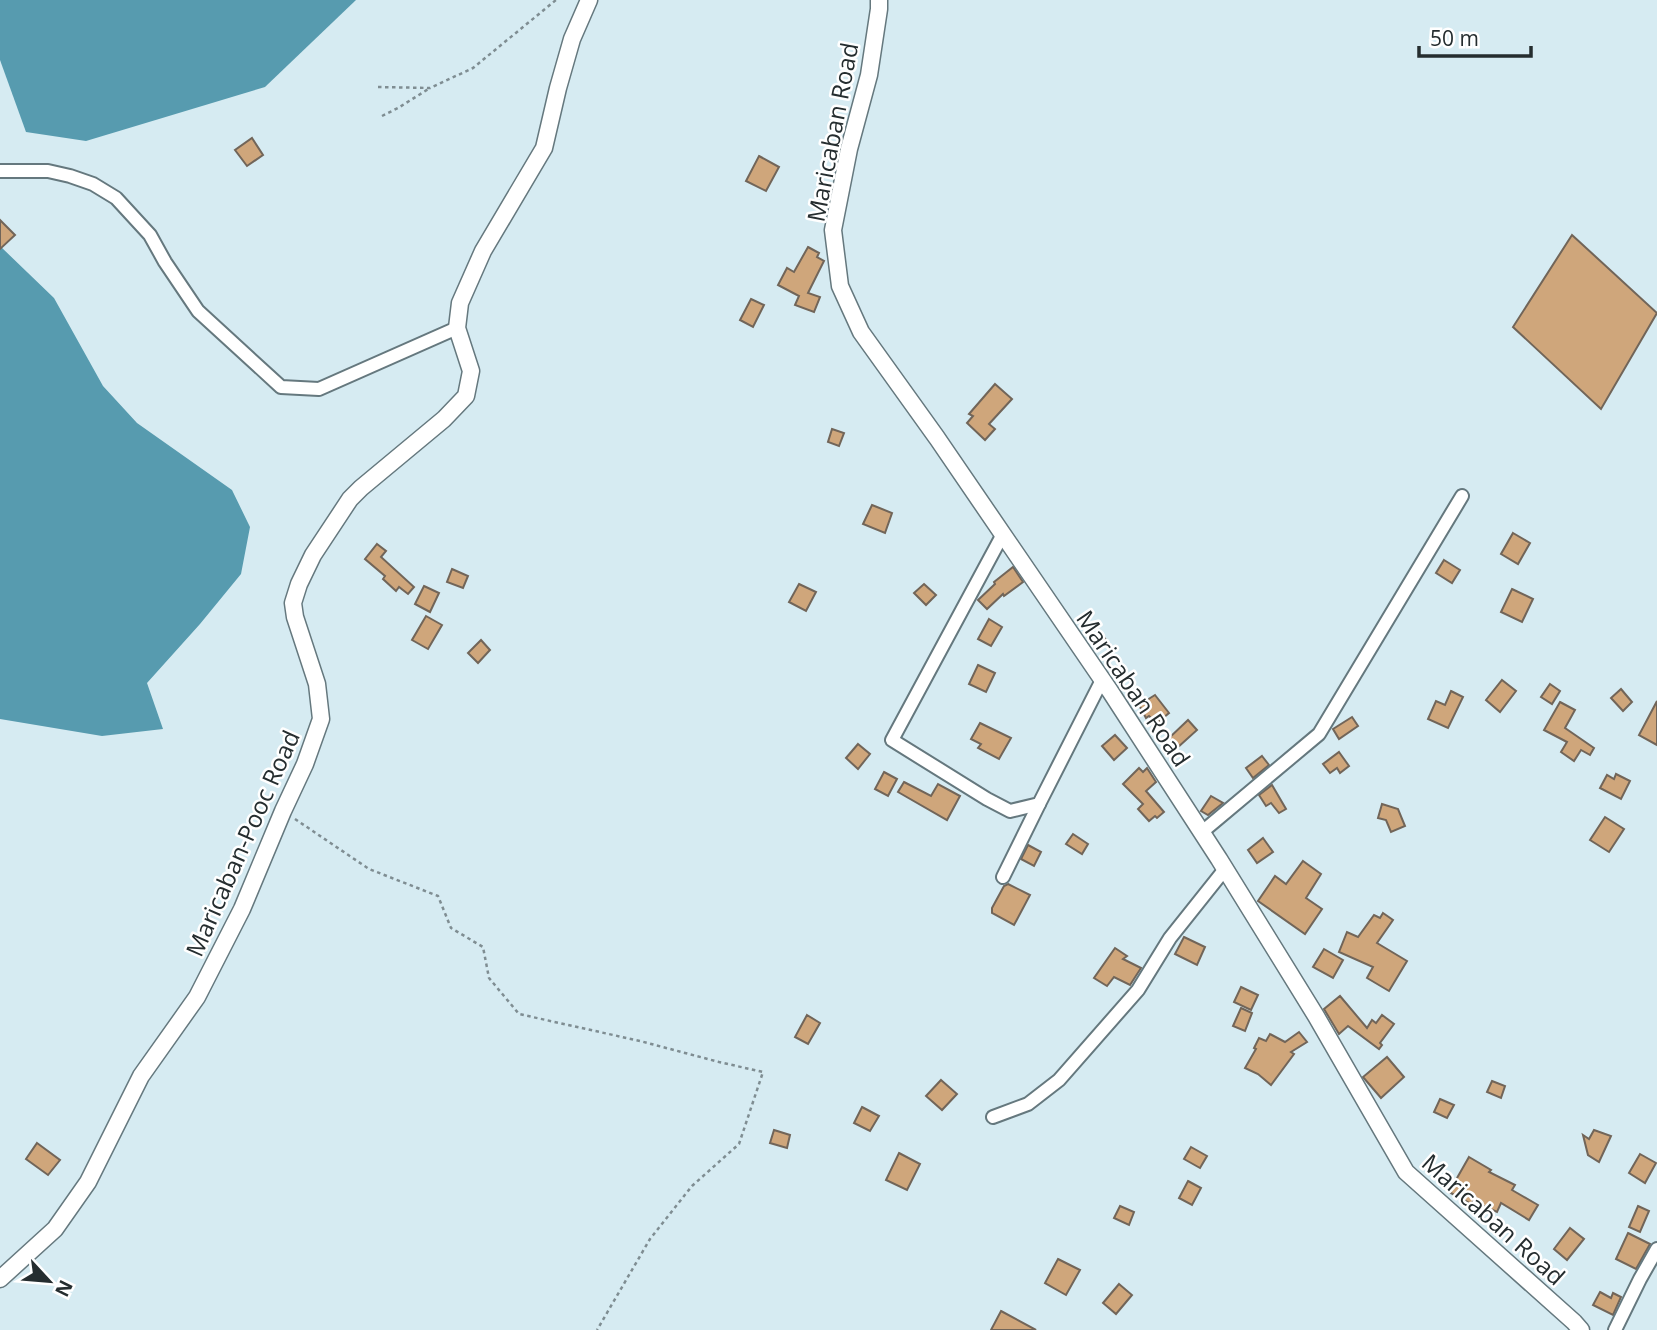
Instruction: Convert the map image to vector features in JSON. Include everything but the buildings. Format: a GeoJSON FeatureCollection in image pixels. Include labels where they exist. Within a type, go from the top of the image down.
{"type":"FeatureCollection","features":[{"type":"Feature","properties":{"kind":"street","name":"Maricaban-Pooc Road"},"geometry":{"type":"LineString","coordinates":[[0,1279],[55,1229],[88,1182],[141,1076],[197,997],[242,909],[305,764],[321,719],[317,684],[295,617],[293,603],[299,584],[313,555],[350,499],[444,419],[466,396],[471,371],[457,328],[460,303],[483,251],[544,148],[572,38],[589,0]]}},
{"type":"Feature","properties":{"kind":"street","name":"Maricaban Road"},"geometry":{"type":"LineString","coordinates":[[879,0],[869,75],[849,149],[833,230],[840,286],[861,332],[1003,534],[1202,832],[1316,1016],[1406,1172],[1581,1330]]}},
{"type":"Feature","properties":{"kind":"street"},"geometry":{"type":"LineString","coordinates":[[0,171],[48,172],[70,176],[93,184],[116,198],[150,235],[198,311],[281,387],[319,388],[457,328]]}},
{"type":"Feature","properties":{"kind":"street"},"geometry":{"type":"LineString","coordinates":[[1202,832],[1319,734],[1462,496]]}},
{"type":"Feature","properties":{"kind":"street"},"geometry":{"type":"LineString","coordinates":[[1003,534],[892,740],[1010,811],[1039,804]]}},
{"type":"Feature","properties":{"kind":"street"},"geometry":{"type":"LineString","coordinates":[[1003,877],[1102,680]]}},
{"type":"Feature","properties":{"kind":"street"},"geometry":{"type":"LineString","coordinates":[[993,1117],[1028,1104],[1059,1080],[1138,990],[1170,938],[1225,869]]}},
{"type":"Feature","properties":{"kind":"street"},"geometry":{"type":"LineString","coordinates":[[1615,1330],[1657,1249]]}},
{"type":"Feature","properties":{"kind":"path"},"geometry":{"type":"LineString","coordinates":[[382,116],[473,68],[556,0]]}},
{"type":"Feature","properties":{"kind":"path"},"geometry":{"type":"LineString","coordinates":[[378,87],[430,89]]}},
{"type":"Feature","properties":{"kind":"path"},"geometry":{"type":"LineString","coordinates":[[283,811],[369,869],[438,896],[451,928],[482,947],[489,978],[519,1014],[763,1072],[739,1144],[692,1186],[649,1239],[597,1330]]}},
{"type":"Feature","properties":{"kind":"water"},"geometry":{"type":"Polygon","coordinates":[[[0,0],[356,0],[265,87],[86,141],[26,132],[0,60],[0,0]]]}},
{"type":"Feature","properties":{"kind":"water"},"geometry":{"type":"Polygon","coordinates":[[[0,246],[54,298],[103,386],[137,423],[232,490],[250,527],[241,574],[147,683],[163,729],[102,736],[0,719],[0,246]]]}}]}
